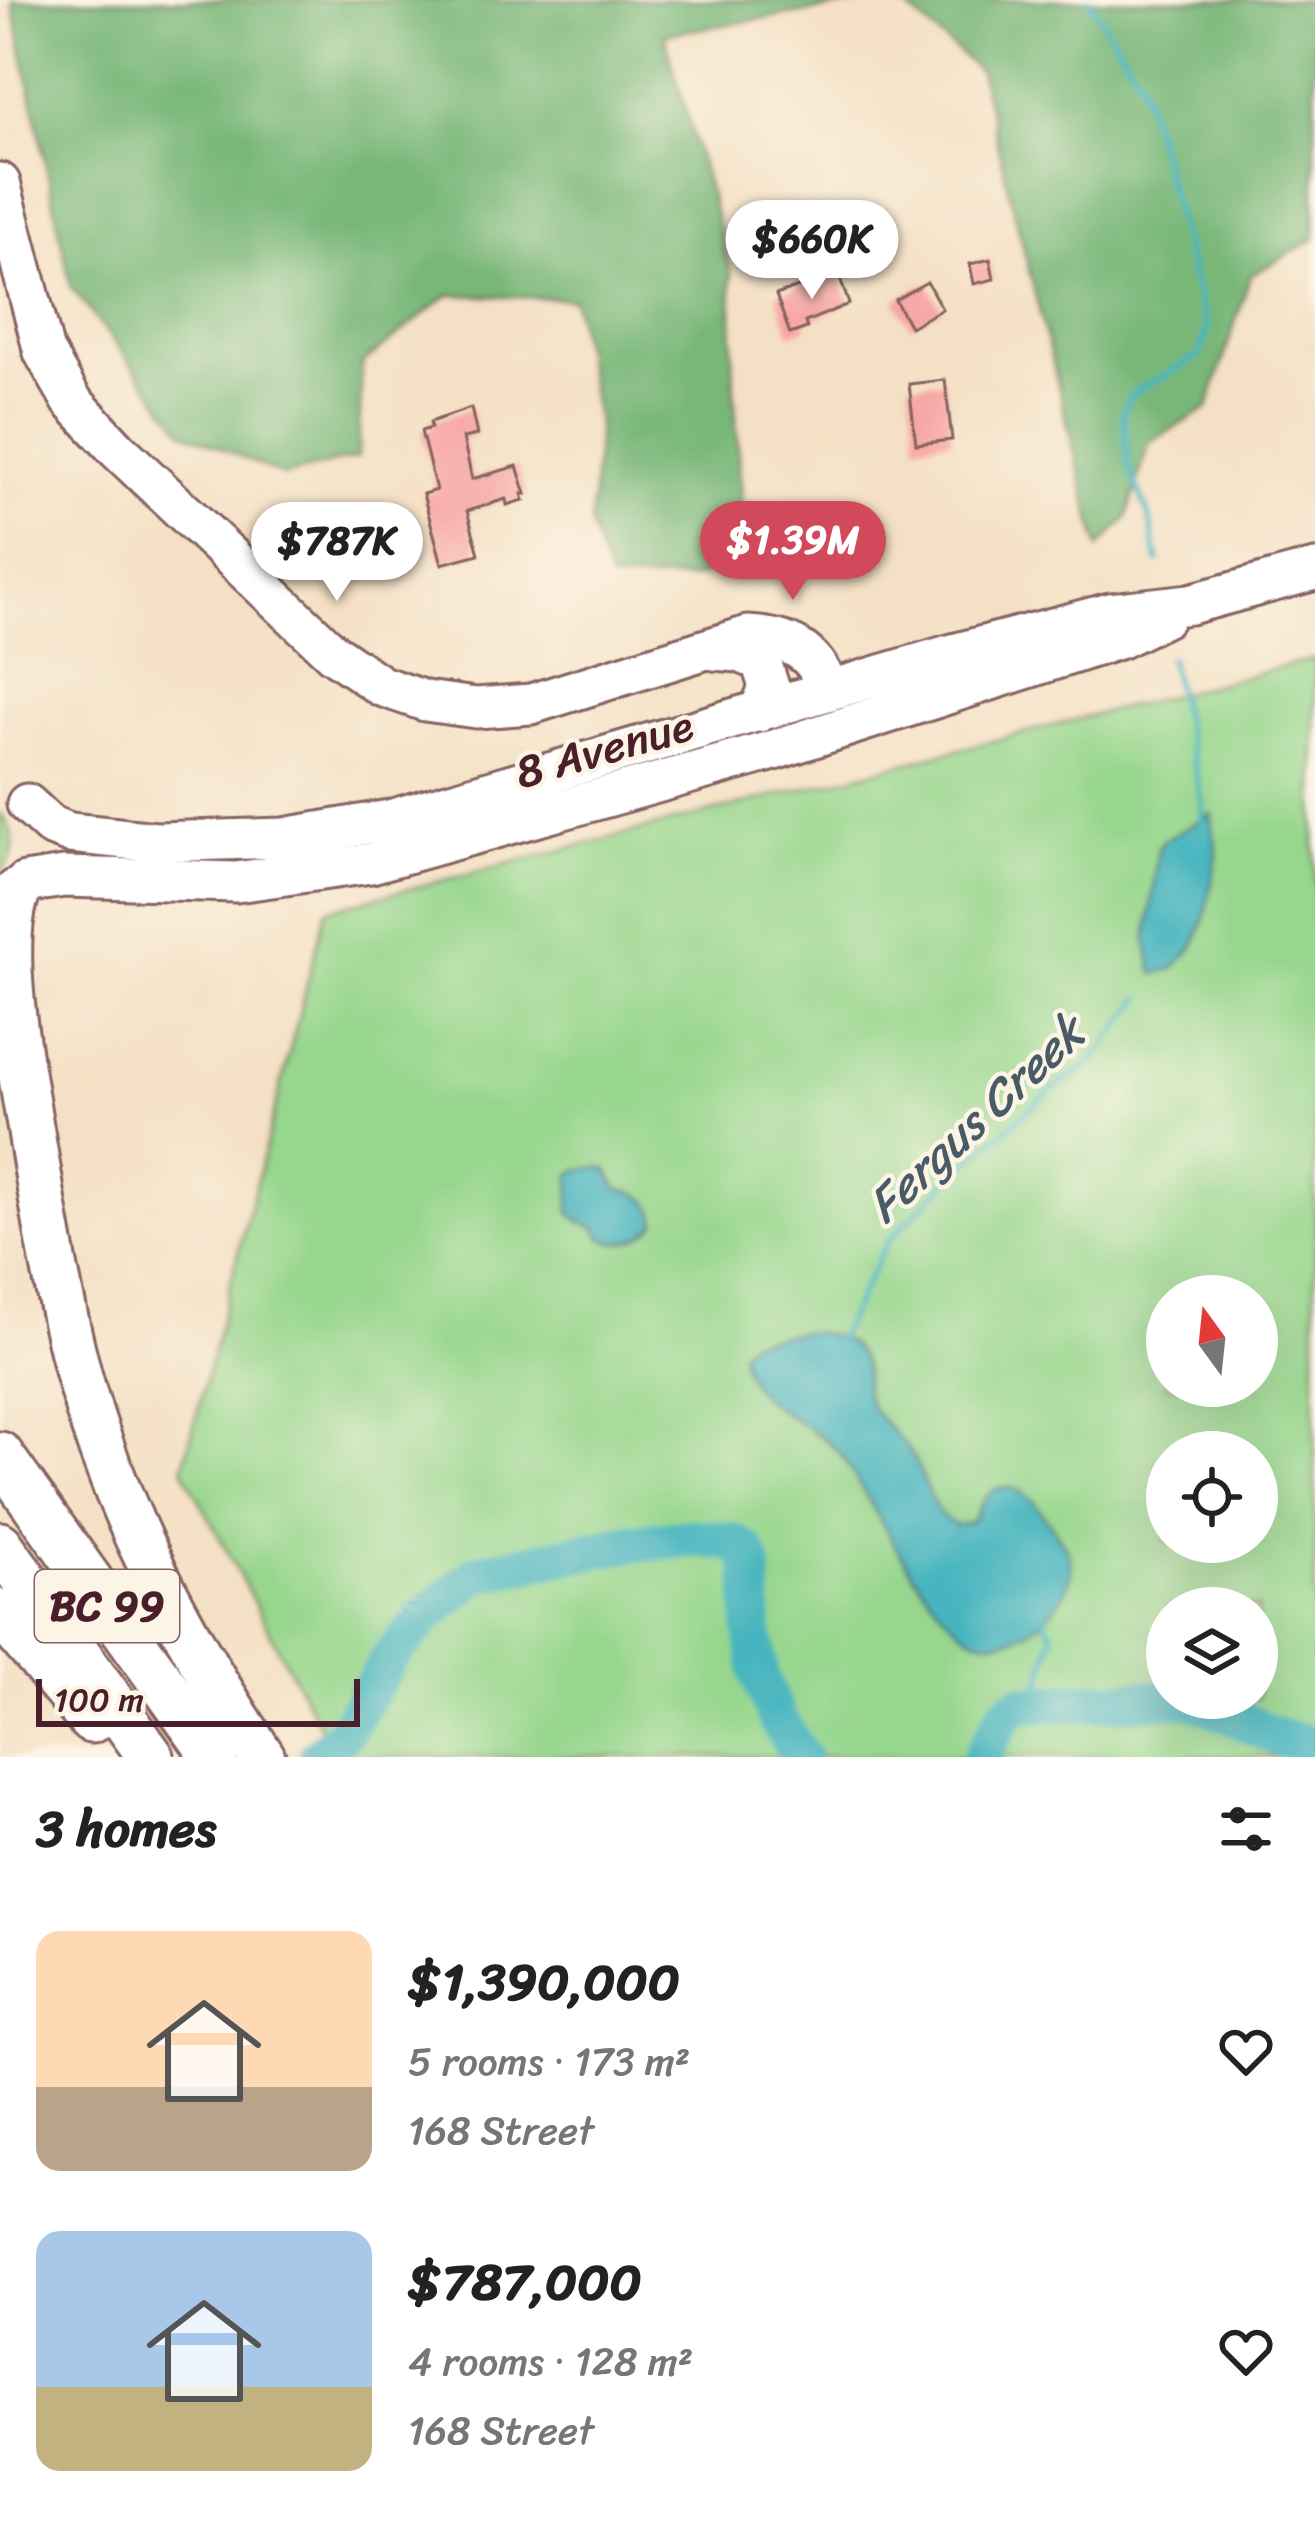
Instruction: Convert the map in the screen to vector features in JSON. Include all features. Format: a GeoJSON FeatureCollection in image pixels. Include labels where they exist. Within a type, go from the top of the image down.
{"type":"FeatureCollection","features":[{"type":"Feature","properties":{"kind":"highway"},"geometry":{"type":"LineString","coordinates":[[14,892],[3,924],[5,972],[56,1279],[80,1378],[112,1477],[156,1581],[192,1649],[262,1757]]}},
{"type":"Feature","properties":{"kind":"highway","name":"BC 99"},"geometry":{"type":"LineString","coordinates":[[0,1455],[215,1757]]}},
{"type":"Feature","properties":{"kind":"highway","name":"BC 99"},"geometry":{"type":"LineString","coordinates":[[0,1545],[152,1757]]}},
{"type":"Feature","properties":{"kind":"highway"},"geometry":{"type":"LineString","coordinates":[[0,1612],[121,1757]]}},
{"type":"Feature","properties":{"kind":"main road"},"geometry":{"type":"LineString","coordinates":[[0,183],[44,352],[72,401],[333,652],[381,686],[424,701],[459,706],[531,704],[748,636],[778,638],[806,652],[822,673],[828,690],[809,713],[772,734],[473,818],[436,847]]}},
{"type":"Feature","properties":{"kind":"main road","name":"8 Avenue"},"geometry":{"type":"LineString","coordinates":[[14,794],[51,826],[77,835],[157,842],[284,838],[390,820],[828,690],[1110,613],[1190,604],[1315,570]]}},
{"type":"Feature","properties":{"kind":"main road","name":"8 Avenue"},"geometry":{"type":"LineString","coordinates":[[14,892],[59,877],[174,883],[253,881],[355,867],[774,750],[1121,638],[1190,604]]}},
{"type":"Feature","properties":{"kind":"main road"},"geometry":{"type":"LineString","coordinates":[[696,649],[739,652],[761,661],[769,688],[759,712]]}},
{"type":"Feature","properties":{"kind":"main road"},"geometry":{"type":"LineString","coordinates":[[14,794],[36,821],[39,849],[14,892]]}},
{"type":"Feature","properties":{"kind":"green space"},"geometry":{"type":"Polygon","coordinates":[[[12,0],[887,0],[664,34],[731,271],[745,561],[691,579],[610,581],[590,527],[598,427],[573,299],[448,295],[362,364],[358,457],[283,476],[184,431],[71,287],[12,0]]]}},
{"type":"Feature","properties":{"kind":"green space"},"geometry":{"type":"Polygon","coordinates":[[[899,0],[1315,0],[1315,239],[1250,276],[1208,408],[1149,443],[1127,518],[1099,548],[979,71],[899,0]]]}},
{"type":"Feature","properties":{"kind":"green space"},"geometry":{"type":"Polygon","coordinates":[[[1315,659],[1315,1757],[336,1757],[183,1468],[326,910],[1315,659]]]}},
{"type":"Feature","properties":{"kind":"green space"},"geometry":{"type":"Polygon","coordinates":[[[0,814],[13,844],[0,873],[0,814]]]}},
{"type":"Feature","properties":{"kind":"water"},"geometry":{"type":"Polygon","coordinates":[[[1211,814],[1217,855],[1205,918],[1194,947],[1173,969],[1154,974],[1147,940],[1158,850],[1163,841],[1211,814]]]}},
{"type":"Feature","properties":{"kind":"water"},"geometry":{"type":"Polygon","coordinates":[[[601,1167],[608,1170],[618,1189],[639,1195],[653,1209],[657,1223],[645,1233],[624,1242],[609,1241],[570,1213],[571,1175],[601,1167]]]}},
{"type":"Feature","properties":{"kind":"water"},"geometry":{"type":"Polygon","coordinates":[[[802,1332],[831,1335],[854,1348],[864,1366],[869,1402],[907,1448],[932,1502],[946,1519],[957,1526],[973,1521],[986,1497],[1002,1488],[1021,1492],[1037,1507],[1065,1545],[1070,1573],[1065,1592],[1039,1623],[1003,1640],[984,1640],[967,1633],[915,1576],[845,1461],[756,1389],[740,1352],[750,1340],[802,1332]]]}},
{"type":"Feature","properties":{"kind":"building"},"geometry":{"type":"Polygon","coordinates":[[[990,259],[994,279],[974,284],[970,264],[990,259]]]}},
{"type":"Feature","properties":{"kind":"building"},"geometry":{"type":"Polygon","coordinates":[[[838,273],[849,304],[805,322],[807,328],[790,334],[776,295],[838,273]]]}},
{"type":"Feature","properties":{"kind":"building"},"geometry":{"type":"Polygon","coordinates":[[[927,282],[942,309],[910,327],[895,300],[927,282]]]}},
{"type":"Feature","properties":{"kind":"building"},"geometry":{"type":"Polygon","coordinates":[[[945,380],[952,440],[916,444],[909,384],[945,380]]]}},
{"type":"Feature","properties":{"kind":"building"},"geometry":{"type":"Polygon","coordinates":[[[471,408],[477,435],[463,438],[472,479],[517,466],[526,494],[522,494],[524,500],[507,505],[506,499],[467,511],[479,554],[442,564],[423,494],[436,490],[421,431],[431,428],[430,422],[471,408]]]}},
{"type":"Feature","properties":{"kind":"waterway","name":"Fergus Creek"},"geometry":{"type":"LineString","coordinates":[[1089,0],[1140,80],[1207,330],[1199,356],[1131,394],[1123,413],[1128,464],[1149,516],[1158,562]]}},
{"type":"Feature","properties":{"kind":"waterway","name":"Fergus Creek"},"geometry":{"type":"LineString","coordinates":[[1169,658],[1203,805],[1201,824]]}},
{"type":"Feature","properties":{"kind":"waterway","name":"Fergus Creek"},"geometry":{"type":"LineString","coordinates":[[837,1340],[887,1242],[959,1170],[1053,1089],[1091,1063],[1142,998]]}},
{"type":"Feature","properties":{"kind":"waterway"},"geometry":{"type":"LineString","coordinates":[[317,1757],[342,1735],[391,1656],[428,1614],[478,1573],[627,1543],[697,1538],[732,1542],[746,1551],[752,1564],[760,1677],[777,1719],[801,1757]]}},
{"type":"Feature","properties":{"kind":"waterway","name":"Fergus Creek"},"geometry":{"type":"LineString","coordinates":[[1036,1701],[1053,1634],[1038,1612]]}},
{"type":"Feature","properties":{"kind":"waterway"},"geometry":{"type":"LineString","coordinates":[[982,1757],[1006,1713],[1020,1704],[1182,1698],[1279,1737],[1315,1744]]}}]}
